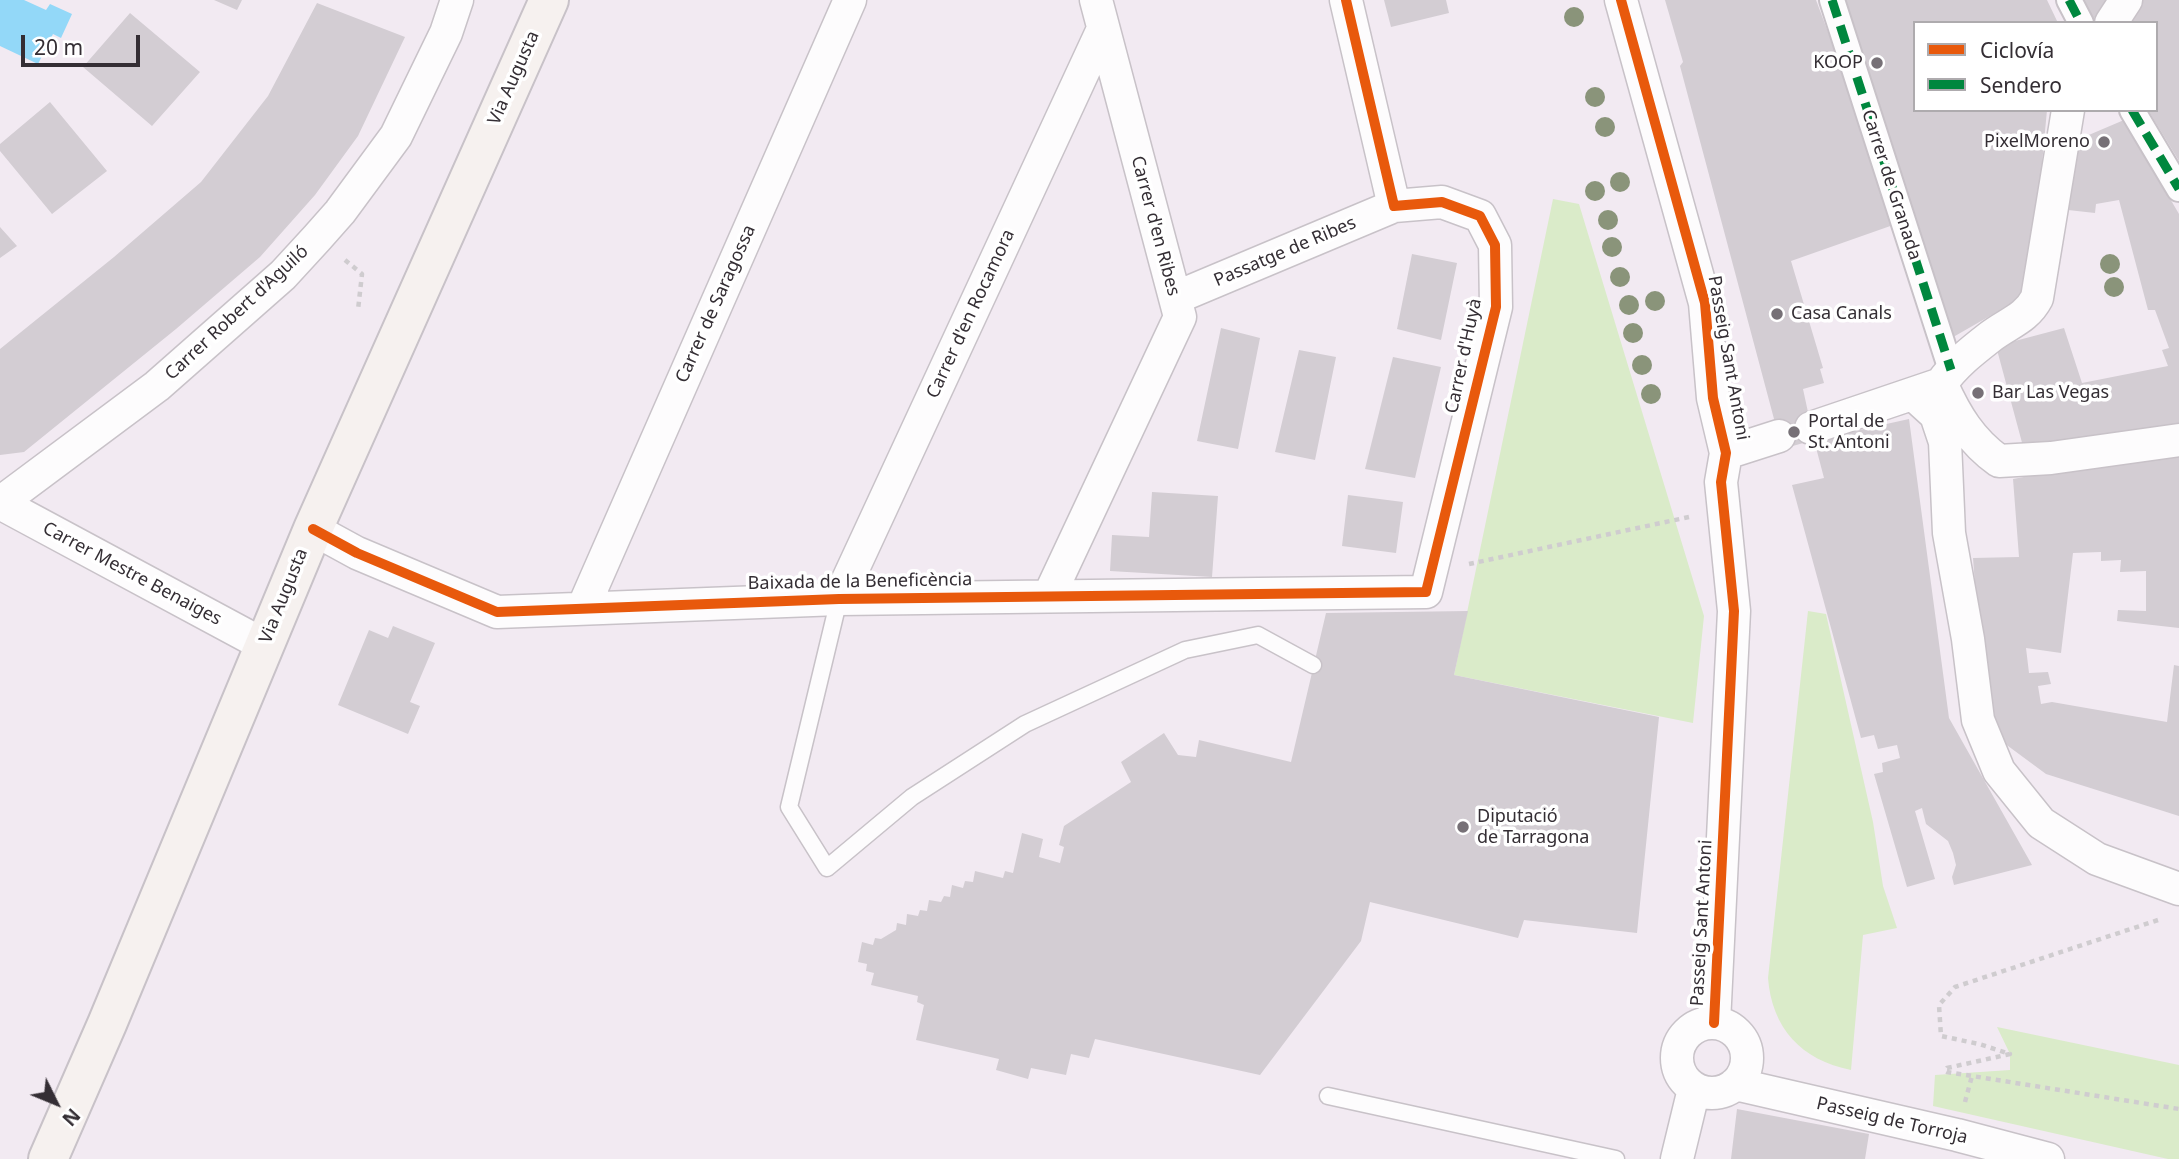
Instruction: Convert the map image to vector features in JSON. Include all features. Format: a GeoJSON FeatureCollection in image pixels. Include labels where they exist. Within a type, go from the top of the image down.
{"type":"FeatureCollection","features":[{"type":"Feature","properties":{"kind":"main road","name":"Via Augusta"},"geometry":{"type":"LineString","coordinates":[[48,1159],[313,529],[549,0]]}},
{"type":"Feature","properties":{"kind":"street","name":"Carrer Robert d'Aguiló"},"geometry":{"type":"LineString","coordinates":[[0,503],[157,386],[284,275],[340,212],[396,136],[446,33],[457,0]]}},
{"type":"Feature","properties":{"kind":"street","name":"Carrer de Saragossa"},"geometry":{"type":"LineString","coordinates":[[583,608],[850,0]]}},
{"type":"Feature","properties":{"kind":"street"},"geometry":{"type":"LineString","coordinates":[[1346,0],[1394,206]]}},
{"type":"Feature","properties":{"kind":"street","name":"Passeig Sant Antoni"},"geometry":{"type":"LineString","coordinates":[[1621,0],[1705,303],[1713,398],[1727,453],[1721,482],[1734,611],[1714,1023]]}},
{"type":"Feature","properties":{"kind":"street","name":"Carrer de Granada"},"geometry":{"type":"LineString","coordinates":[[1832,0],[1935,383]]}},
{"type":"Feature","properties":{"kind":"street"},"geometry":{"type":"LineString","coordinates":[[2068,0],[2080,21]]}},
{"type":"Feature","properties":{"kind":"street"},"geometry":{"type":"LineString","coordinates":[[2112,21],[2126,0]]}},
{"type":"Feature","properties":{"kind":"street","name":"Carrer d'en Ribes"},"geometry":{"type":"LineString","coordinates":[[1049,596],[1180,317],[1100,14]]}},
{"type":"Feature","properties":{"kind":"street","name":"Carrer d'en Rocamora"},"geometry":{"type":"LineString","coordinates":[[839,599],[1100,14]]}},
{"type":"Feature","properties":{"kind":"street"},"geometry":{"type":"LineString","coordinates":[[1811,428],[1935,383],[1991,337],[2030,311],[2037,298],[2068,112]]}},
{"type":"Feature","properties":{"kind":"street"},"geometry":{"type":"LineString","coordinates":[[2133,112],[2179,189]]}},
{"type":"Feature","properties":{"kind":"street","name":"Carrer d'Huyà"},"geometry":{"type":"LineString","coordinates":[[1394,206],[1442,202],[1480,216],[1495,245],[1496,307],[1426,592]]}},
{"type":"Feature","properties":{"kind":"street","name":"Passatge de Ribes"},"geometry":{"type":"LineString","coordinates":[[1175,298],[1394,206]]}},
{"type":"Feature","properties":{"kind":"street"},"geometry":{"type":"LineString","coordinates":[[1935,383],[1970,437],[1999,461],[2051,458],[2179,440]]}},
{"type":"Feature","properties":{"kind":"street"},"geometry":{"type":"LineString","coordinates":[[1935,383],[1936,415],[1945,442],[1949,533],[1968,639],[1978,720],[1999,771],[2041,823],[2097,859],[2179,889]]}},
{"type":"Feature","properties":{"kind":"street"},"geometry":{"type":"LineString","coordinates":[[1727,453],[1779,436]]}},
{"type":"Feature","properties":{"kind":"street","name":"Carrer Mestre Benaiges"},"geometry":{"type":"LineString","coordinates":[[0,503],[264,645]]}},
{"type":"Feature","properties":{"kind":"street","name":"Baixada de la Beneficència"},"geometry":{"type":"LineString","coordinates":[[313,529],[357,553],[497,612],[839,599],[1426,592]]}},
{"type":"Feature","properties":{"kind":"street"},"geometry":{"type":"LineString","coordinates":[[1714,1023],[1732,1030],[1741,1038],[1746,1049],[1747,1064],[1743,1075],[1735,1084],[1726,1091],[1714,1093],[1694,1088],[1683,1078],[1677,1054],[1686,1035],[1696,1027],[1714,1023]]}},
{"type":"Feature","properties":{"kind":"street","name":"Passeig de Torroja"},"geometry":{"type":"LineString","coordinates":[[1735,1084],[1955,1147],[2048,1159]]}},
{"type":"Feature","properties":{"kind":"street"},"geometry":{"type":"LineString","coordinates":[[1677,1159],[1694,1088]]}},
{"type":"Feature","properties":{"kind":"lane"},"geometry":{"type":"LineString","coordinates":[[839,599],[789,807],[827,868],[912,797],[1025,724],[1185,650],[1258,635],[1313,665]]}},
{"type":"Feature","properties":{"kind":"lane"},"geometry":{"type":"LineString","coordinates":[[1328,1096],[1616,1159]]}},
{"type":"Feature","properties":{"kind":"path"},"geometry":{"type":"LineString","coordinates":[[343,258],[362,274],[358,310]]}},
{"type":"Feature","properties":{"kind":"path"},"geometry":{"type":"LineString","coordinates":[[1477,563],[1724,510]]}},
{"type":"Feature","properties":{"kind":"path"},"geometry":{"type":"LineString","coordinates":[[2166,918],[1955,987],[1939,1005],[1941,1036],[2010,1054],[1945,1071],[2179,1109]]}},
{"type":"Feature","properties":{"kind":"green space"},"geometry":{"type":"Polygon","coordinates":[[[1553,199],[1579,204],[1704,616],[1693,723],[1454,675],[1553,199]]]}},
{"type":"Feature","properties":{"kind":"green space"},"geometry":{"type":"Polygon","coordinates":[[[1808,611],[1826,614],[1873,822],[1883,886],[1897,928],[1863,935],[1851,1070],[1817,1058],[1792,1039],[1776,1012],[1768,978],[1808,611]]]}},
{"type":"Feature","properties":{"kind":"green space"},"geometry":{"type":"Polygon","coordinates":[[[1997,1027],[2179,1065],[2179,1159],[2168,1159],[1933,1106],[1935,1075],[2010,1070],[2010,1054],[1997,1027]]]}},
{"type":"Feature","properties":{"kind":"water"},"geometry":{"type":"Polygon","coordinates":[[[0,0],[24,0],[46,10],[50,4],[72,14],[61,38],[53,34],[38,64],[0,46],[0,0]]]}},
{"type":"Feature","properties":{"kind":"building"},"geometry":{"type":"Polygon","coordinates":[[[214,0],[242,0],[237,10],[214,0]]]}},
{"type":"Feature","properties":{"kind":"building"},"geometry":{"type":"Polygon","coordinates":[[[1384,0],[1446,0],[1449,13],[1391,27],[1384,0]]]}},
{"type":"Feature","properties":{"kind":"building","name":"Casa Canals"},"geometry":{"type":"Polygon","coordinates":[[[1665,0],[1816,0],[1896,224],[1791,261],[1823,368],[1820,369],[1824,383],[1803,389],[1814,440],[1782,449],[1680,66],[1683,62],[1665,0]]]}},
{"type":"Feature","properties":{"kind":"building"},"geometry":{"type":"Polygon","coordinates":[[[1842,0],[2047,0],[2057,21],[1913,21],[1913,112],[2047,112],[2030,293],[1948,340],[1842,0]]]}},
{"type":"Feature","properties":{"kind":"building"},"geometry":{"type":"Polygon","coordinates":[[[2079,0],[2106,0],[2092,21],[2079,0]]]}},
{"type":"Feature","properties":{"kind":"building"},"geometry":{"type":"Polygon","coordinates":[[[2141,0],[2179,0],[2179,161],[2149,112],[2158,112],[2158,21],[2127,21],[2141,0]]]}},
{"type":"Feature","properties":{"kind":"building"},"geometry":{"type":"Polygon","coordinates":[[[317,3],[405,37],[358,136],[315,195],[260,257],[24,452],[0,455],[0,349],[201,182],[268,96],[317,3]]]}},
{"type":"Feature","properties":{"kind":"building"},"geometry":{"type":"Polygon","coordinates":[[[130,13],[200,72],[152,126],[83,67],[130,13]]]}},
{"type":"Feature","properties":{"kind":"building"},"geometry":{"type":"Polygon","coordinates":[[[50,102],[107,171],[52,214],[0,151],[0,144],[50,102]]]}},
{"type":"Feature","properties":{"kind":"building"},"geometry":{"type":"Polygon","coordinates":[[[2124,120],[2179,214],[2179,428],[2024,450],[1996,346],[2064,328],[2082,383],[2168,366],[2162,350],[2169,348],[2155,310],[2148,310],[2119,200],[2096,204],[2095,213],[2068,210],[2077,140],[2124,120]]]}},
{"type":"Feature","properties":{"kind":"building"},"geometry":{"type":"Polygon","coordinates":[[[0,227],[17,246],[0,258],[0,227]]]}},
{"type":"Feature","properties":{"kind":"building"},"geometry":{"type":"Polygon","coordinates":[[[1412,254],[1457,263],[1441,340],[1397,329],[1412,254]]]}},
{"type":"Feature","properties":{"kind":"building"},"geometry":{"type":"Polygon","coordinates":[[[1221,328],[1260,338],[1238,449],[1197,441],[1221,328]]]}},
{"type":"Feature","properties":{"kind":"building"},"geometry":{"type":"Polygon","coordinates":[[[1299,350],[1336,357],[1315,460],[1275,452],[1299,350]]]}},
{"type":"Feature","properties":{"kind":"building"},"geometry":{"type":"Polygon","coordinates":[[[1393,357],[1441,367],[1415,478],[1365,469],[1393,357]]]}},
{"type":"Feature","properties":{"kind":"building"},"geometry":{"type":"Polygon","coordinates":[[[1909,419],[1949,718],[2032,865],[1954,885],[1952,877],[1956,865],[1953,853],[1948,841],[1926,824],[1922,808],[1915,811],[1935,879],[1907,887],[1874,774],[1883,772],[1882,763],[1900,758],[1897,745],[1878,749],[1874,735],[1861,738],[1792,485],[1824,478],[1814,440],[1909,419]]]}},
{"type":"Feature","properties":{"kind":"building"},"geometry":{"type":"Polygon","coordinates":[[[2179,456],[2179,628],[2117,621],[2118,610],[2146,611],[2146,571],[2120,572],[2121,560],[2101,561],[2101,552],[2073,553],[2061,653],[2026,648],[2029,673],[2048,672],[2051,684],[2038,686],[2041,704],[2052,702],[2167,722],[2174,665],[2179,666],[2179,816],[2046,774],[2004,743],[1984,707],[1973,558],[2019,557],[2013,479],[2131,457],[2130,462],[2179,456]]]}},
{"type":"Feature","properties":{"kind":"building"},"geometry":{"type":"Polygon","coordinates":[[[1152,492],[1218,496],[1212,577],[1110,571],[1112,535],[1149,537],[1152,492]]]}},
{"type":"Feature","properties":{"kind":"building"},"geometry":{"type":"Polygon","coordinates":[[[1348,495],[1403,502],[1396,553],[1342,546],[1348,495]]]}},
{"type":"Feature","properties":{"kind":"building"},"geometry":{"type":"Polygon","coordinates":[[[1468,611],[1454,675],[1659,717],[1637,933],[1524,920],[1518,938],[1370,902],[1361,941],[1260,1075],[1095,1039],[1089,1058],[1071,1054],[1066,1075],[1031,1068],[1028,1079],[996,1070],[999,1059],[916,1040],[924,1005],[917,1002],[918,996],[871,985],[874,973],[866,971],[867,964],[858,962],[862,942],[873,945],[875,938],[881,939],[896,930],[897,923],[906,925],[907,914],[918,916],[920,910],[927,911],[929,900],[941,902],[944,896],[950,897],[952,885],[963,888],[965,881],[973,882],[975,871],[1003,878],[1005,871],[1013,873],[1022,833],[1043,839],[1039,857],[1060,863],[1064,847],[1059,845],[1064,826],[1131,782],[1121,762],[1164,733],[1178,755],[1196,757],[1199,740],[1291,762],[1326,613],[1468,611]]]}},
{"type":"Feature","properties":{"kind":"building"},"geometry":{"type":"Polygon","coordinates":[[[393,626],[435,643],[410,702],[420,706],[408,734],[338,705],[369,630],[388,638],[393,626]]]}},
{"type":"Feature","properties":{"kind":"building"},"geometry":{"type":"Polygon","coordinates":[[[1737,1109],[1869,1134],[1865,1159],[1731,1159],[1737,1109]]]}},
{"type":"Feature","properties":{"kind":"marked path"},"geometry":{"type":"LineString","coordinates":[[1832,0],[1951,370]]}},
{"type":"Feature","properties":{"kind":"marked path"},"geometry":{"type":"LineString","coordinates":[[2069,0],[2080,21]]}},
{"type":"Feature","properties":{"kind":"marked path"},"geometry":{"type":"LineString","coordinates":[[2133,112],[2179,189]]}},
{"type":"Feature","properties":{"kind":"cycle path"},"geometry":{"type":"LineString","coordinates":[[313,529],[357,553],[497,612],[839,599],[1426,592],[1496,307],[1495,245],[1480,216],[1442,202],[1394,206],[1346,0]]}},
{"type":"Feature","properties":{"kind":"cycle path"},"geometry":{"type":"LineString","coordinates":[[1621,0],[1705,303],[1713,398],[1726,453],[1721,482],[1734,611],[1714,1023]]}},
{"type":"Feature","properties":{"kind":"place","name":"KOOP"},"geometry":{"type":"Point","coordinates":[1877,63]}},
{"type":"Feature","properties":{"kind":"place","name":"PixelMoreno"},"geometry":{"type":"Point","coordinates":[2104,142]}},
{"type":"Feature","properties":{"kind":"place","name":"Casa Canals"},"geometry":{"type":"Point","coordinates":[1777,314]}},
{"type":"Feature","properties":{"kind":"place","name":"Bar Las Vegas"},"geometry":{"type":"Point","coordinates":[1978,393]}},
{"type":"Feature","properties":{"kind":"place","name":"Portal de St. Antoni"},"geometry":{"type":"Point","coordinates":[1794,432]}},
{"type":"Feature","properties":{"kind":"place","name":"Diputació de Tarragona"},"geometry":{"type":"Point","coordinates":[1463,827]}}]}
